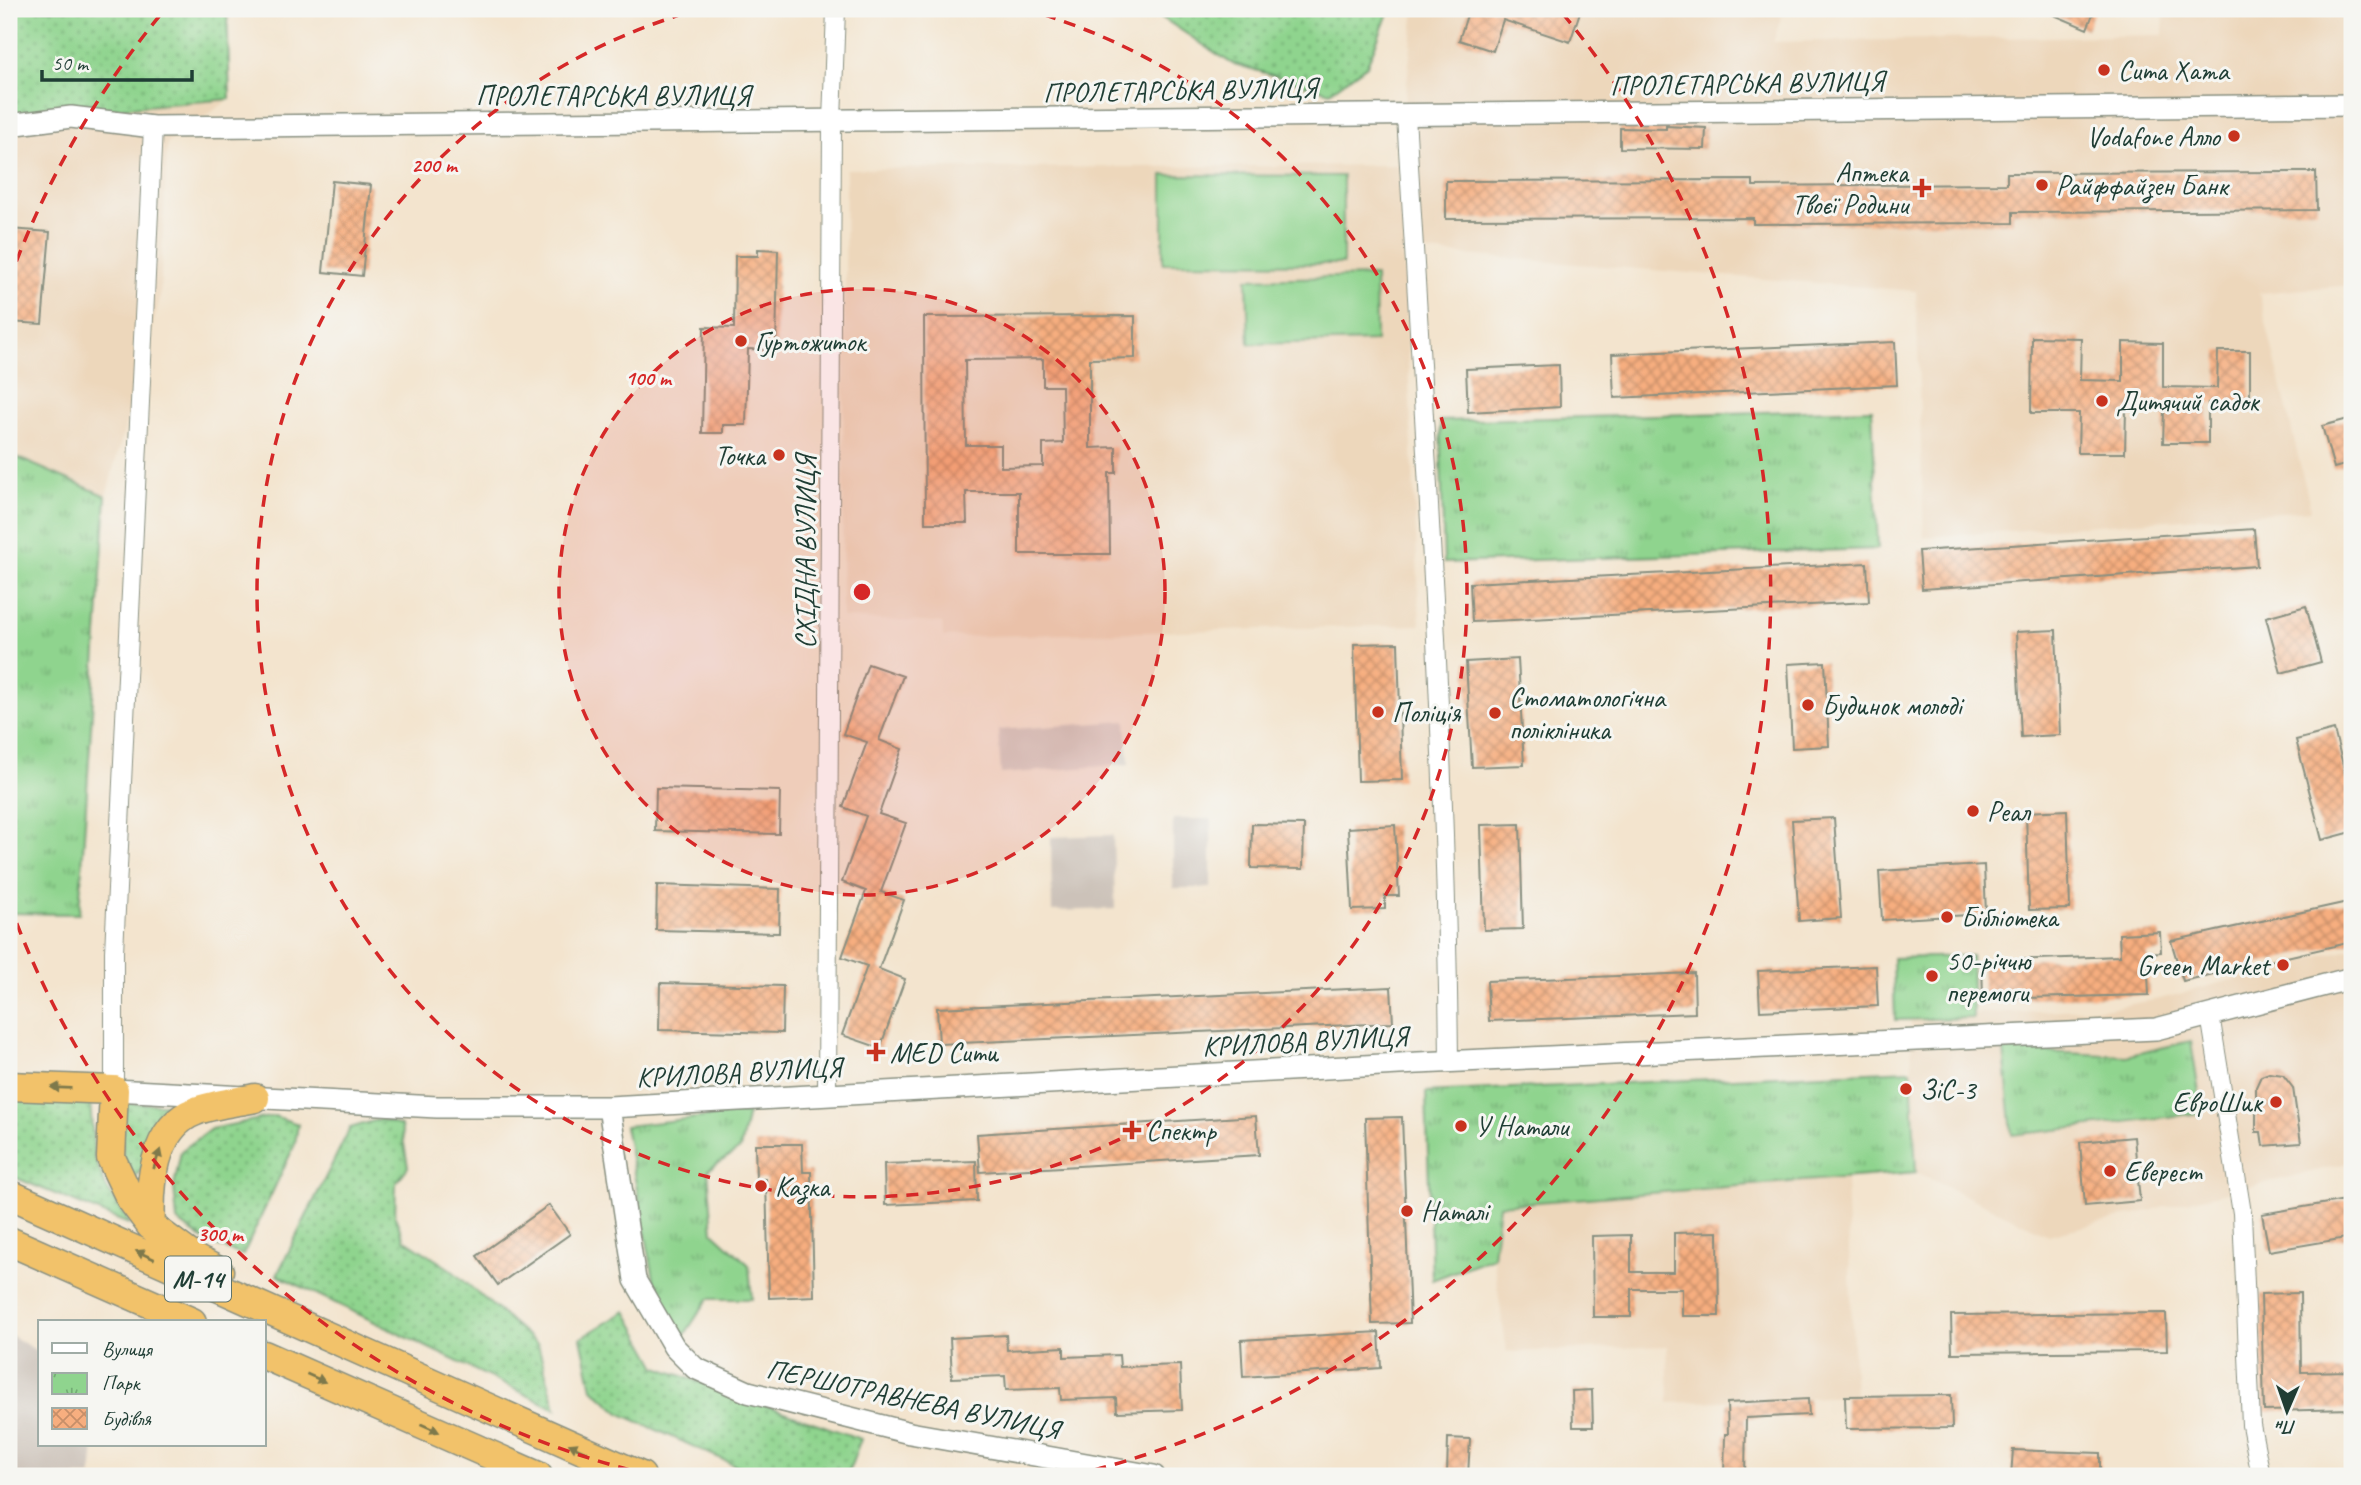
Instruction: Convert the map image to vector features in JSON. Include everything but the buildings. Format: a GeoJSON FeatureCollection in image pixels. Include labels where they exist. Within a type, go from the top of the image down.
{"type":"FeatureCollection","features":[{"type":"Feature","properties":{"kind":"highway"},"geometry":{"type":"LineString","coordinates":[[9,1086],[114,1090],[111,1157],[130,1198],[151,1226],[197,1260],[330,1323],[387,1363]]}},
{"type":"Feature","properties":{"kind":"highway"},"geometry":{"type":"LineString","coordinates":[[151,1226],[149,1199],[153,1171],[161,1147],[175,1127],[194,1111],[254,1098]]}},
{"type":"Feature","properties":{"kind":"highway","name":"М-14"},"geometry":{"type":"LineString","coordinates":[[9,1194],[640,1476]]}},
{"type":"Feature","properties":{"kind":"highway","name":"М-14"},"geometry":{"type":"LineString","coordinates":[[9,1241],[187,1320]]}},
{"type":"Feature","properties":{"kind":"highway"},"geometry":{"type":"LineString","coordinates":[[266,1355],[538,1476]]}},
{"type":"Feature","properties":{"kind":"street","name":"СХІДНА ВУЛИЦЯ"},"geometry":{"type":"LineString","coordinates":[[827,1096],[832,121],[836,9]]}},
{"type":"Feature","properties":{"kind":"street","name":"ПРОЛЕТАРСЬКА ВУЛИЦЯ"},"geometry":{"type":"LineString","coordinates":[[9,125],[71,117],[153,127],[2352,105]]}},
{"type":"Feature","properties":{"kind":"street"},"geometry":{"type":"LineString","coordinates":[[1406,116],[1436,640],[1448,961],[1449,1062]]}},
{"type":"Feature","properties":{"kind":"street"},"geometry":{"type":"LineString","coordinates":[[114,1090],[115,938],[153,127]]}},
{"type":"Feature","properties":{"kind":"street","name":"КРИЛОВА ВУЛИЦЯ"},"geometry":{"type":"LineString","coordinates":[[114,1090],[437,1107],[608,1107],[1449,1062],[2156,1029],[2352,978]]}},
{"type":"Feature","properties":{"kind":"street"},"geometry":{"type":"LineString","coordinates":[[2210,1015],[2242,1213],[2251,1425],[2261,1476]]}},
{"type":"Feature","properties":{"kind":"street","name":"ПЕРШОТРАВНЕВА ВУЛИЦЯ"},"geometry":{"type":"LineString","coordinates":[[608,1107],[635,1280],[674,1347],[695,1368],[748,1392],[910,1433],[1154,1476]]}},
{"type":"Feature","properties":{"kind":"shaded area"},"geometry":{"type":"Polygon","coordinates":[[[1415,9],[1784,9],[1773,42],[2163,35],[2164,9],[2352,9],[2352,285],[2259,293],[2311,510],[1924,537],[1916,291],[1403,250],[1420,625],[943,637],[942,623],[842,618],[846,169],[1398,165],[1415,9]]]}},
{"type":"Feature","properties":{"kind":"shaded area"},"geometry":{"type":"Polygon","coordinates":[[[230,99],[167,143],[160,299],[106,496],[9,454],[9,117],[230,99]]]}},
{"type":"Feature","properties":{"kind":"shaded area"},"geometry":{"type":"Polygon","coordinates":[[[1126,721],[1129,764],[1001,774],[998,730],[1126,721]]]}},
{"type":"Feature","properties":{"kind":"shaded area"},"geometry":{"type":"Polygon","coordinates":[[[1173,819],[1211,819],[1211,888],[1173,888],[1173,819]]]}},
{"type":"Feature","properties":{"kind":"shaded area"},"geometry":{"type":"Polygon","coordinates":[[[1113,835],[1115,909],[1052,911],[1051,837],[1113,835]]]}},
{"type":"Feature","properties":{"kind":"shaded area"},"geometry":{"type":"Polygon","coordinates":[[[2352,948],[2352,1162],[2048,1235],[1916,1172],[1910,1016],[2110,1008],[2160,999],[2352,948]],[[2191,1041],[2126,1056],[2005,1050],[2012,1135],[2191,1041]]]}},
{"type":"Feature","properties":{"kind":"shaded area"},"geometry":{"type":"Polygon","coordinates":[[[1846,1178],[1855,1396],[1669,1403],[1667,1346],[1507,1352],[1493,1257],[1498,1205],[1846,1178]]]}},
{"type":"Feature","properties":{"kind":"shaded area"},"geometry":{"type":"Polygon","coordinates":[[[9,1334],[38,1352],[38,1446],[94,1446],[91,1476],[9,1476],[9,1334]]]}},
{"type":"Feature","properties":{"kind":"green space"},"geometry":{"type":"Polygon","coordinates":[[[9,9],[227,9],[230,99],[9,117],[9,9]]]}},
{"type":"Feature","properties":{"kind":"green space"},"geometry":{"type":"Polygon","coordinates":[[[1149,9],[1390,9],[1367,65],[1330,92],[1231,63],[1149,9]]]}},
{"type":"Feature","properties":{"kind":"green space"},"geometry":{"type":"Polygon","coordinates":[[[1163,175],[1343,176],[1343,264],[1163,263],[1163,175]]]}},
{"type":"Feature","properties":{"kind":"green space"},"geometry":{"type":"Polygon","coordinates":[[[1375,276],[1376,341],[1249,344],[1247,279],[1375,276]]]}},
{"type":"Feature","properties":{"kind":"green space"},"geometry":{"type":"Polygon","coordinates":[[[1872,409],[1878,549],[1444,563],[1440,421],[1872,409]]]}},
{"type":"Feature","properties":{"kind":"green space"},"geometry":{"type":"Polygon","coordinates":[[[9,454],[106,496],[79,914],[9,913],[9,454]]]}},
{"type":"Feature","properties":{"kind":"green space"},"geometry":{"type":"Polygon","coordinates":[[[1971,956],[1973,1018],[1895,1020],[1893,958],[1971,956]]]}},
{"type":"Feature","properties":{"kind":"green space"},"geometry":{"type":"Polygon","coordinates":[[[2191,1041],[2202,1113],[2012,1135],[2004,1050],[2126,1056],[2191,1041]]]}},
{"type":"Feature","properties":{"kind":"green space"},"geometry":{"type":"Polygon","coordinates":[[[1911,1070],[1916,1172],[1499,1205],[1493,1257],[1432,1280],[1426,1092],[1911,1070]]]}},
{"type":"Feature","properties":{"kind":"green space"},"geometry":{"type":"Polygon","coordinates":[[[9,1097],[90,1101],[94,1157],[106,1187],[131,1225],[9,1175],[9,1097]]]}},
{"type":"Feature","properties":{"kind":"green space"},"geometry":{"type":"Polygon","coordinates":[[[121,1103],[185,1105],[136,1177],[131,1176],[123,1156],[121,1103]]]}},
{"type":"Feature","properties":{"kind":"green space"},"geometry":{"type":"Polygon","coordinates":[[[748,1112],[740,1149],[708,1170],[713,1232],[749,1265],[752,1299],[708,1299],[683,1337],[655,1284],[625,1126],[748,1112]]]}},
{"type":"Feature","properties":{"kind":"green space"},"geometry":{"type":"Polygon","coordinates":[[[274,1116],[298,1124],[295,1144],[243,1255],[208,1243],[177,1221],[174,1186],[181,1151],[211,1129],[274,1116]]]}},
{"type":"Feature","properties":{"kind":"green space"},"geometry":{"type":"Polygon","coordinates":[[[380,1119],[401,1126],[408,1167],[396,1183],[395,1217],[404,1239],[450,1269],[538,1345],[556,1409],[277,1275],[350,1128],[380,1119]]]}},
{"type":"Feature","properties":{"kind":"green space"},"geometry":{"type":"Polygon","coordinates":[[[626,1311],[657,1367],[861,1439],[847,1476],[759,1476],[621,1414],[592,1388],[581,1338],[626,1311]]]}},
{"type":"Feature","properties":{"kind":"place","name":"Сита Хата"},"geometry":{"type":"Point","coordinates":[2104,70]}},
{"type":"Feature","properties":{"kind":"place","name":"Vodafone Алло"},"geometry":{"type":"Point","coordinates":[2234,136]}},
{"type":"Feature","properties":{"kind":"place","name":"Райффайзен Банк"},"geometry":{"type":"Point","coordinates":[2042,185]}},
{"type":"Feature","properties":{"kind":"place","name":"Аптека Твоєї Родини"},"geometry":{"type":"Point","coordinates":[1922,188]}},
{"type":"Feature","properties":{"kind":"place","name":"Гуртожиток"},"geometry":{"type":"Point","coordinates":[741,341]}},
{"type":"Feature","properties":{"kind":"place","name":"Дитячий садок"},"geometry":{"type":"Point","coordinates":[2102,401]}},
{"type":"Feature","properties":{"kind":"place","name":"Точка"},"geometry":{"type":"Point","coordinates":[779,455]}},
{"type":"Feature","properties":{"kind":"place","name":"Будинок молоді"},"geometry":{"type":"Point","coordinates":[1808,705]}},
{"type":"Feature","properties":{"kind":"place","name":"Поліція"},"geometry":{"type":"Point","coordinates":[1378,712]}},
{"type":"Feature","properties":{"kind":"place","name":"Стоматологічна полікліника"},"geometry":{"type":"Point","coordinates":[1495,713]}},
{"type":"Feature","properties":{"kind":"place","name":"Реал"},"geometry":{"type":"Point","coordinates":[1973,811]}},
{"type":"Feature","properties":{"kind":"place","name":"Бібліотека"},"geometry":{"type":"Point","coordinates":[1947,917]}},
{"type":"Feature","properties":{"kind":"place","name":"Green Market"},"geometry":{"type":"Point","coordinates":[2283,965]}},
{"type":"Feature","properties":{"kind":"place","name":"50-річчю перемоги"},"geometry":{"type":"Point","coordinates":[1932,976]}},
{"type":"Feature","properties":{"kind":"place","name":"MED Сити"},"geometry":{"type":"Point","coordinates":[876,1052]}},
{"type":"Feature","properties":{"kind":"place","name":"ЗіС-3"},"geometry":{"type":"Point","coordinates":[1906,1089]}},
{"type":"Feature","properties":{"kind":"place","name":"ЕвроШик"},"geometry":{"type":"Point","coordinates":[2276,1102]}},
{"type":"Feature","properties":{"kind":"place","name":"У Натали"},"geometry":{"type":"Point","coordinates":[1461,1126]}},
{"type":"Feature","properties":{"kind":"place","name":"Спектр"},"geometry":{"type":"Point","coordinates":[1132,1130]}},
{"type":"Feature","properties":{"kind":"place","name":"Еверест"},"geometry":{"type":"Point","coordinates":[2110,1171]}},
{"type":"Feature","properties":{"kind":"place","name":"Казка"},"geometry":{"type":"Point","coordinates":[761,1186]}},
{"type":"Feature","properties":{"kind":"place","name":"Наталі"},"geometry":{"type":"Point","coordinates":[1407,1211]}}]}
